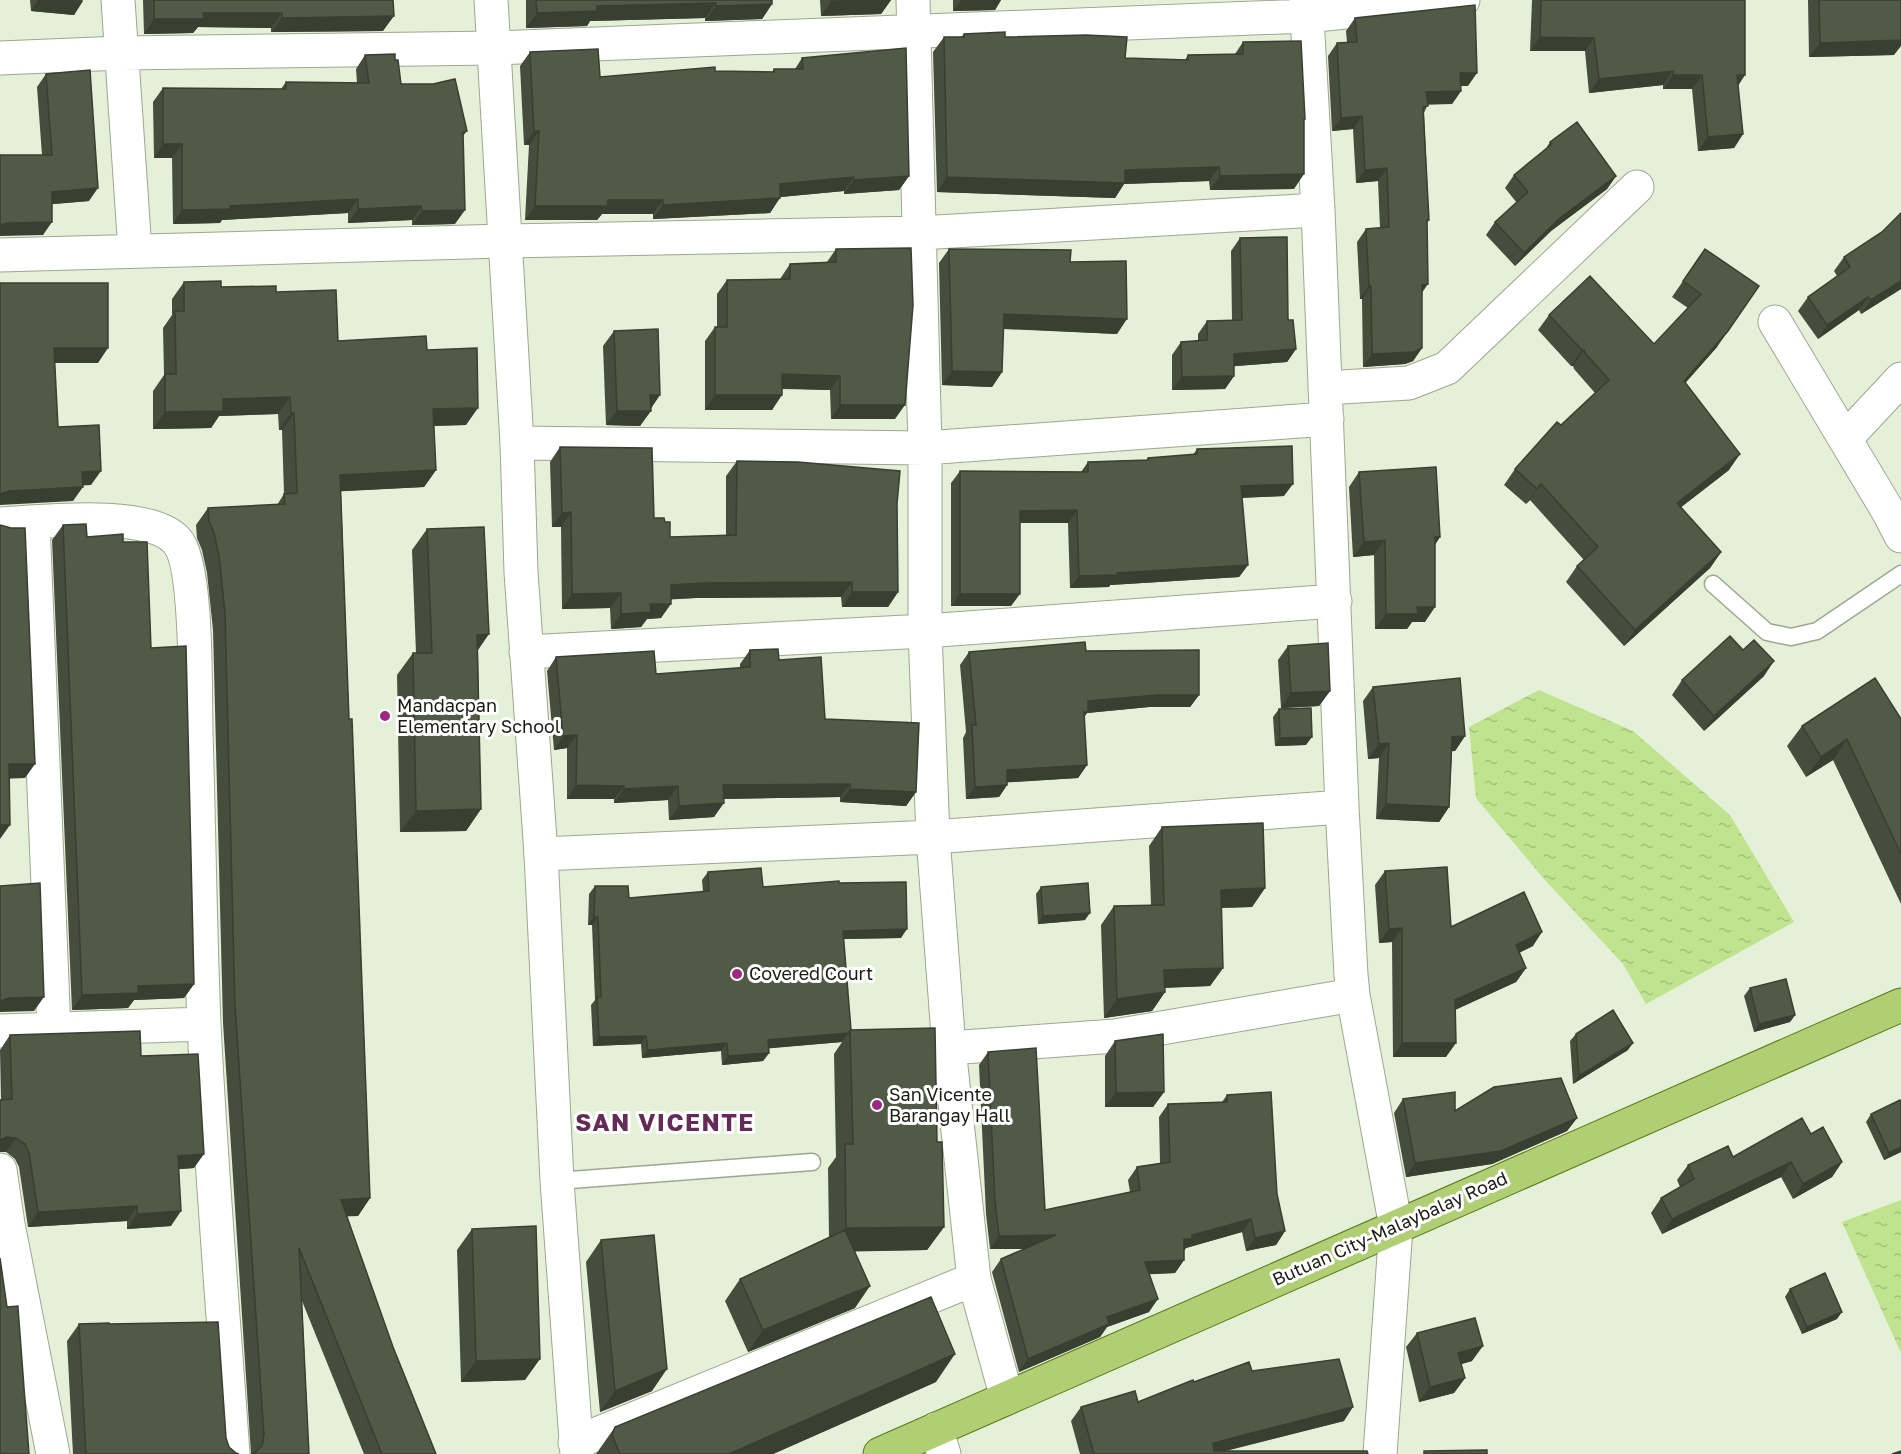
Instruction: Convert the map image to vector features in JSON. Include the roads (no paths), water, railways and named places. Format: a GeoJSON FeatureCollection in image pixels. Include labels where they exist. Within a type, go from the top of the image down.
{"type":"FeatureCollection","features":[{"type":"Feature","properties":{"kind":"main road","name":"Butuan City-Malaybalay Road"},"geometry":{"type":"LineString","coordinates":[[880,1454],[940,1442],[1007,1398],[1901,1005]]}},
{"type":"Feature","properties":{"kind":"street"},"geometry":{"type":"LineString","coordinates":[[118,0],[135,251]]}},
{"type":"Feature","properties":{"kind":"street"},"geometry":{"type":"LineString","coordinates":[[491,0],[517,443],[521,572],[541,854],[557,1181],[576,1448],[974,1279]]}},
{"type":"Feature","properties":{"kind":"street"},"geometry":{"type":"LineString","coordinates":[[0,58],[120,53],[494,48],[914,16],[1306,8],[1463,0]]}},
{"type":"Feature","properties":{"kind":"street"},"geometry":{"type":"LineString","coordinates":[[1306,8],[1318,210],[1342,807],[1353,995],[1396,1227],[1380,1454]]}},
{"type":"Feature","properties":{"kind":"street"},"geometry":{"type":"LineString","coordinates":[[914,16],[925,448],[925,631],[933,837],[949,1048],[974,1279],[1007,1398]]}},
{"type":"Feature","properties":{"kind":"street"},"geometry":{"type":"LineString","coordinates":[[517,443],[925,448],[1326,404],[1409,383],[1447,368],[1637,187]]}},
{"type":"Feature","properties":{"kind":"street"},"geometry":{"type":"LineString","coordinates":[[0,255],[504,241],[919,233],[1318,210]]}},
{"type":"Feature","properties":{"kind":"street"},"geometry":{"type":"LineString","coordinates":[[1774,322],[1901,536]]}},
{"type":"Feature","properties":{"kind":"street"},"geometry":{"type":"LineString","coordinates":[[1845,439],[1901,379]]}},
{"type":"Feature","properties":{"kind":"street"},"geometry":{"type":"LineString","coordinates":[[0,524],[107,520],[152,525],[177,541],[185,554],[193,623],[204,1024],[233,1454]]}},
{"type":"Feature","properties":{"kind":"street"},"geometry":{"type":"LineString","coordinates":[[33,523],[54,1030]]}},
{"type":"Feature","properties":{"kind":"street"},"geometry":{"type":"LineString","coordinates":[[526,652],[925,631],[1335,601]]}},
{"type":"Feature","properties":{"kind":"street"},"geometry":{"type":"LineString","coordinates":[[541,854],[933,837],[1342,807]]}},
{"type":"Feature","properties":{"kind":"street"},"geometry":{"type":"LineString","coordinates":[[949,1048],[1115,1036],[1353,995]]}},
{"type":"Feature","properties":{"kind":"street"},"geometry":{"type":"LineString","coordinates":[[0,1031],[204,1024]]}},
{"type":"Feature","properties":{"kind":"street"},"geometry":{"type":"LineString","coordinates":[[0,1170],[8,1224],[53,1454]]}},
{"type":"Feature","properties":{"kind":"lane"},"geometry":{"type":"LineString","coordinates":[[1713,584],[1767,632],[1791,637],[1817,631],[1901,574]]}},
{"type":"Feature","properties":{"kind":"lane"},"geometry":{"type":"LineString","coordinates":[[557,1181],[812,1162]]}},
{"type":"Feature","properties":{"kind":"water"},"geometry":{"type":"Polygon","coordinates":[[[1539,690],[1633,731],[1730,815],[1794,922],[1646,1004],[1623,964],[1545,880],[1476,798],[1469,727],[1539,690]]]}},
{"type":"Feature","properties":{"kind":"water"},"geometry":{"type":"Polygon","coordinates":[[[1901,1200],[1901,1353],[1842,1222],[1901,1200]]]}},
{"type":"Feature","properties":{"kind":"place","name":"Mandacpan Elementary School"},"geometry":{"type":"Point","coordinates":[385,716]}},
{"type":"Feature","properties":{"kind":"place","name":"Covered Court"},"geometry":{"type":"Point","coordinates":[737,974]}},
{"type":"Feature","properties":{"kind":"place","name":"San Vicente Barangay Hall"},"geometry":{"type":"Point","coordinates":[877,1105]}},
{"type":"Feature","properties":{"kind":"district","name":"SAN VICENTE"},"geometry":{"type":"Point","coordinates":[665,1123]}}]}
